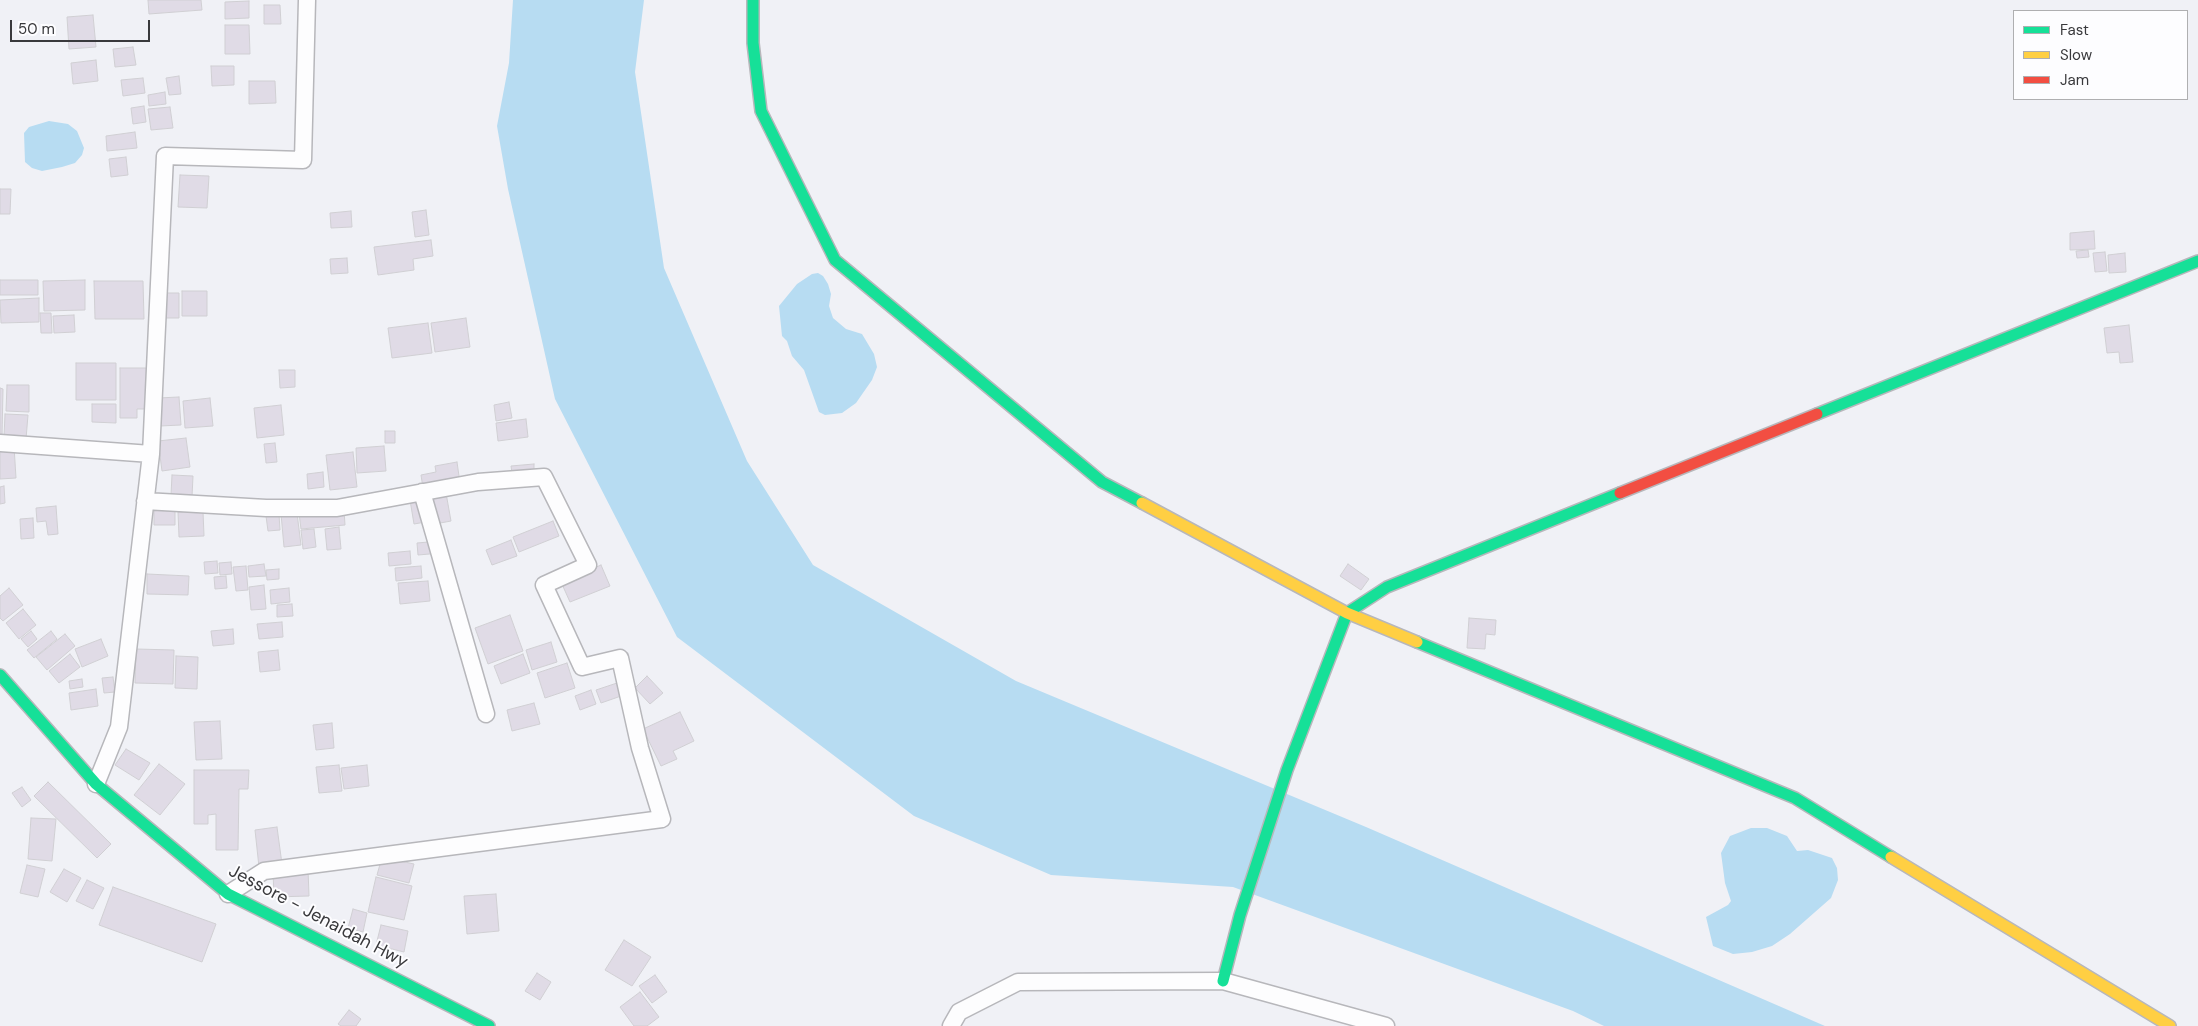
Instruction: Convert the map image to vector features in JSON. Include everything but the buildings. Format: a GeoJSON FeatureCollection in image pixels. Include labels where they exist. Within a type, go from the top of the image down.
{"type":"FeatureCollection","features":[{"type":"Feature","properties":{"kind":"main road"},"geometry":{"type":"LineString","coordinates":[[753,0],[753,44],[761,111],[835,260],[1102,482],[1347,613],[1795,798],[2170,1026]]}},
{"type":"Feature","properties":{"kind":"main road"},"geometry":{"type":"LineString","coordinates":[[1224,981],[1240,915],[1287,770],[1347,613],[1387,587],[2198,261]]}},
{"type":"Feature","properties":{"kind":"main road","name":"Jessore - Jenaidah Hwy"},"geometry":{"type":"LineString","coordinates":[[0,674],[96,784],[228,894],[489,1026]]}},
{"type":"Feature","properties":{"kind":"street"},"geometry":{"type":"LineString","coordinates":[[96,784],[119,727],[151,454],[165,156],[303,160],[307,0]]}},
{"type":"Feature","properties":{"kind":"street"},"geometry":{"type":"LineString","coordinates":[[0,443],[151,454]]}},
{"type":"Feature","properties":{"kind":"street"},"geometry":{"type":"LineString","coordinates":[[145,501],[266,508],[337,508],[478,482],[544,477],[588,565],[544,585],[582,667],[620,658],[640,748],[662,819],[264,871],[228,894]]}},
{"type":"Feature","properties":{"kind":"street"},"geometry":{"type":"LineString","coordinates":[[422,492],[486,714]]}},
{"type":"Feature","properties":{"kind":"street"},"geometry":{"type":"LineString","coordinates":[[951,1026],[959,1012],[1018,982],[1224,981],[1386,1026]]}},
{"type":"Feature","properties":{"kind":"water"},"geometry":{"type":"Polygon","coordinates":[[[513,0],[644,0],[635,72],[664,268],[747,461],[813,565],[1016,681],[1366,827],[1825,1026],[1604,1026],[1573,1011],[1233,887],[1051,875],[914,816],[677,637],[555,399],[508,189],[497,126],[509,63],[513,0]]]}},
{"type":"Feature","properties":{"kind":"water"},"geometry":{"type":"Polygon","coordinates":[[[49,121],[68,124],[77,131],[84,148],[82,155],[75,163],[42,171],[32,168],[25,162],[24,133],[29,127],[49,121]]]}},
{"type":"Feature","properties":{"kind":"water"},"geometry":{"type":"Polygon","coordinates":[[[818,273],[823,276],[828,284],[831,294],[829,306],[833,318],[846,329],[862,334],[874,354],[877,367],[872,380],[856,403],[842,413],[825,415],[819,412],[804,370],[792,356],[787,341],[782,336],[779,306],[797,284],[812,274],[818,273]]]}},
{"type":"Feature","properties":{"kind":"water"},"geometry":{"type":"Polygon","coordinates":[[[1751,828],[1767,828],[1787,836],[1797,851],[1808,850],[1832,858],[1837,868],[1838,880],[1831,898],[1790,934],[1772,946],[1752,952],[1733,954],[1713,946],[1706,917],[1728,905],[1731,901],[1725,883],[1721,853],[1730,836],[1751,828]]]}},
{"type":"Feature","properties":{"kind":"traffic: fast"},"geometry":{"type":"LineString","coordinates":[[753,0],[753,43],[761,111],[835,260],[1102,482],[1142,503]]}},
{"type":"Feature","properties":{"kind":"traffic: fast"},"geometry":{"type":"LineString","coordinates":[[1817,414],[2198,261]]}},
{"type":"Feature","properties":{"kind":"traffic: fast"},"geometry":{"type":"LineString","coordinates":[[1223,981],[1240,915],[1287,770],[1347,613],[1387,587],[1620,493]]}},
{"type":"Feature","properties":{"kind":"traffic: fast"},"geometry":{"type":"LineString","coordinates":[[1417,642],[1795,798],[1891,857]]}},
{"type":"Feature","properties":{"kind":"traffic: fast"},"geometry":{"type":"LineString","coordinates":[[0,675],[96,784],[228,894],[489,1026]]}},
{"type":"Feature","properties":{"kind":"traffic: slow"},"geometry":{"type":"LineString","coordinates":[[1142,503],[1347,613],[1417,642]]}},
{"type":"Feature","properties":{"kind":"traffic: slow"},"geometry":{"type":"LineString","coordinates":[[1891,857],[2170,1026]]}},
{"type":"Feature","properties":{"kind":"traffic: jam"},"geometry":{"type":"LineString","coordinates":[[1620,493],[1817,414]]}}]}
